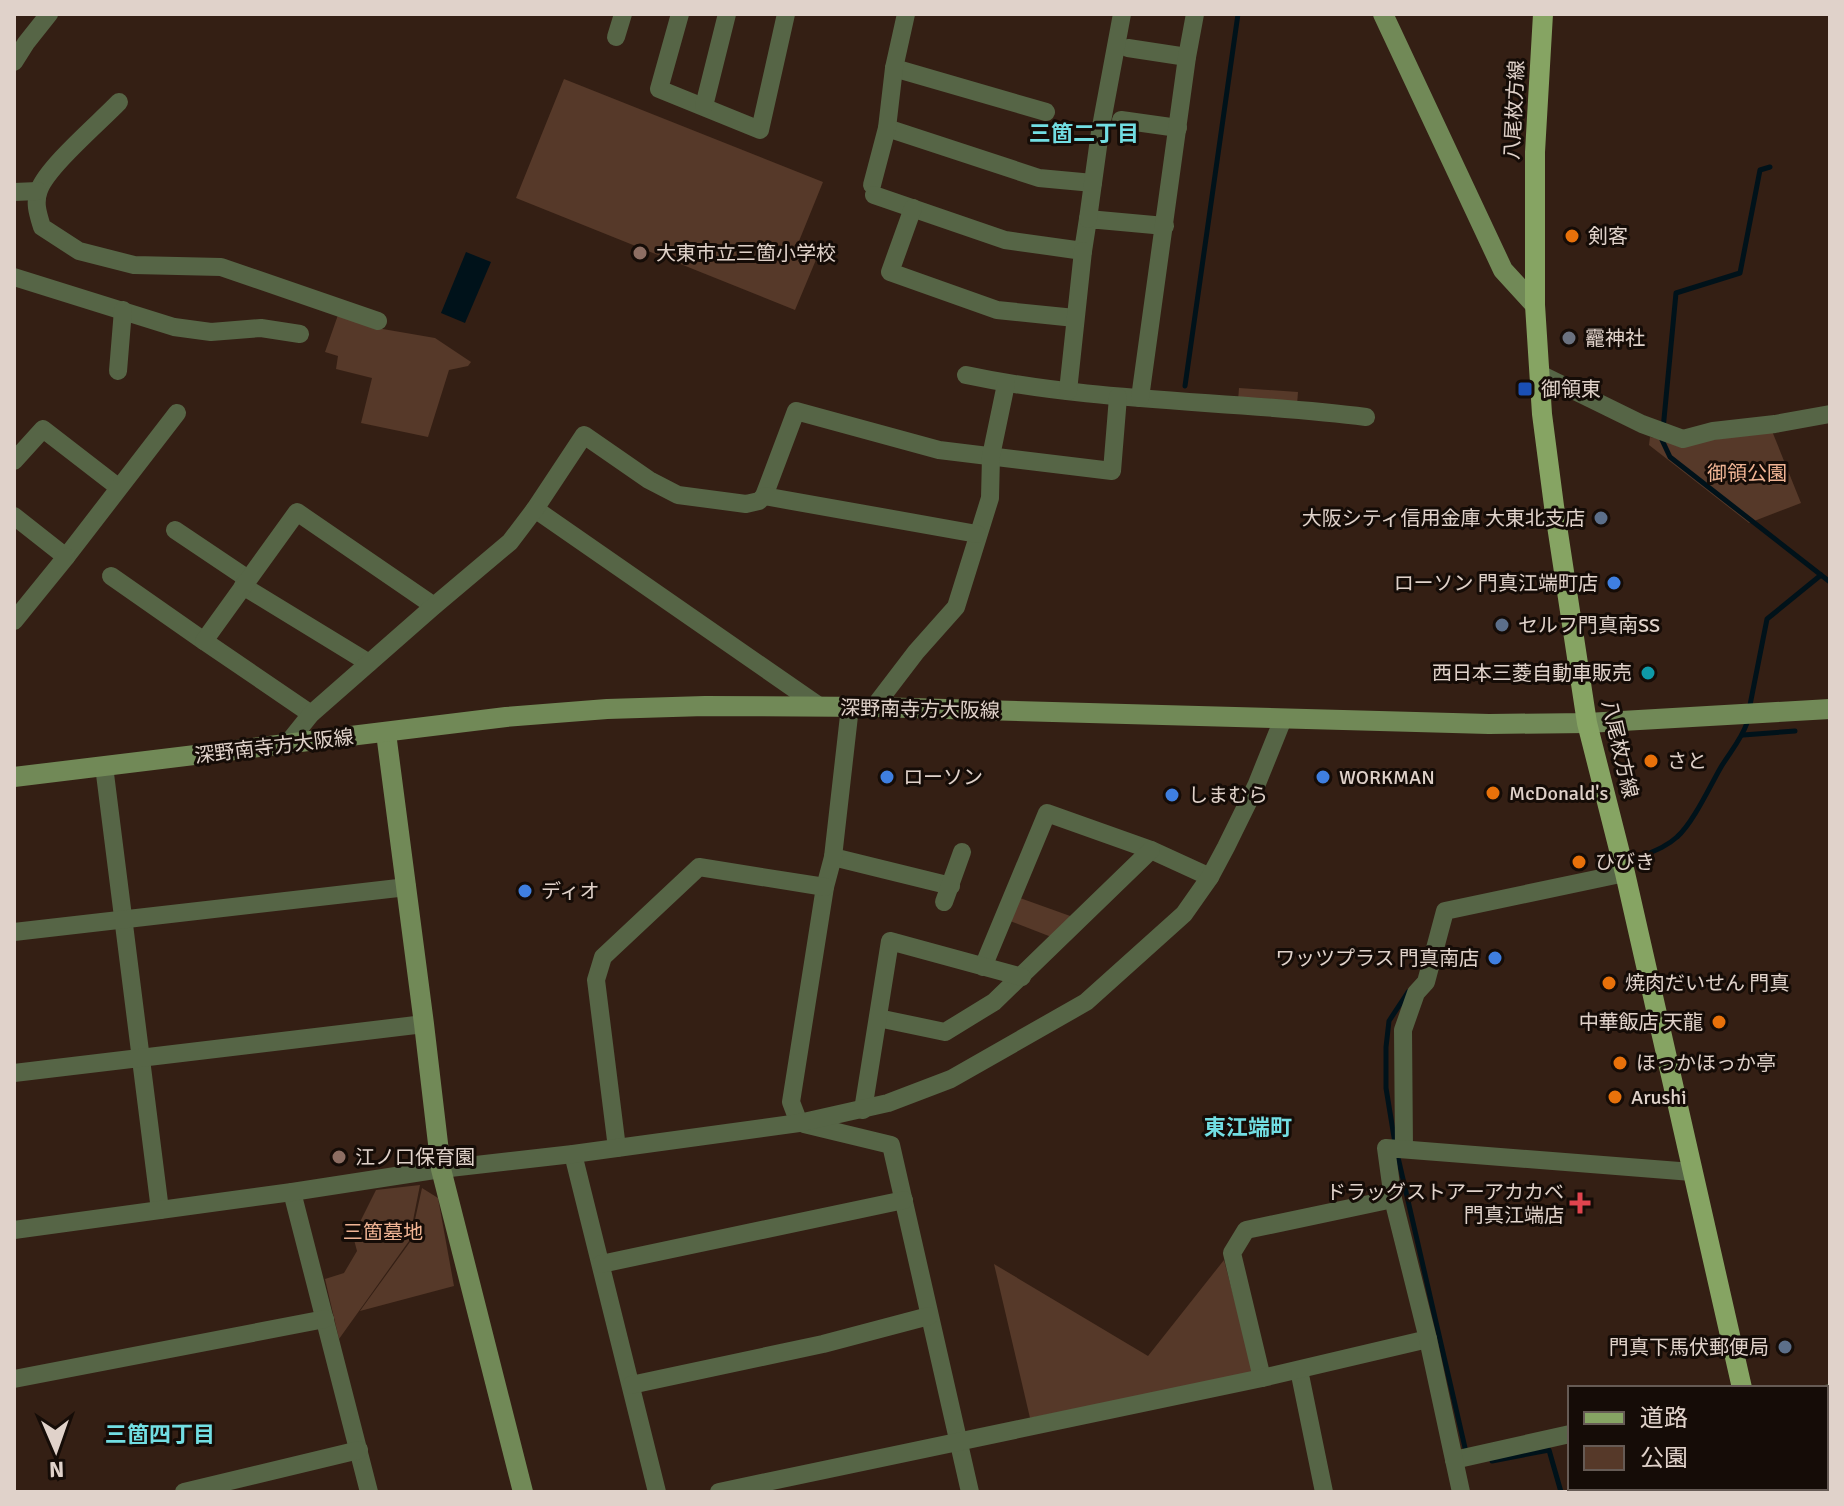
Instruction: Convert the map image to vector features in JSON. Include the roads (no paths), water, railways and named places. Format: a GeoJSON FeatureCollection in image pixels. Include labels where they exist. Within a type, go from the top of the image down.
{"type":"FeatureCollection","features":[{"type":"Feature","properties":{"kind":"main road"},"geometry":{"type":"LineString","coordinates":[[1383,14],[1503,270],[1535,305]]}},
{"type":"Feature","properties":{"kind":"main road","name":"八尾枚方線"},"geometry":{"type":"LineString","coordinates":[[1543,14],[1535,152],[1535,305],[1542,414],[1554,506],[1587,723],[1625,873],[1742,1386]]}},
{"type":"Feature","properties":{"kind":"main road","name":"深野南寺方大阪線"},"geometry":{"type":"LineString","coordinates":[[14,777],[506,717],[607,709],[819,706],[1489,724],[1587,723],[1830,709]]}},
{"type":"Feature","properties":{"kind":"main road"},"geometry":{"type":"LineString","coordinates":[[386,733],[441,1169],[523,1492]]}},
{"type":"Feature","properties":{"kind":"street"},"geometry":{"type":"LineString","coordinates":[[14,62],[49,14]]}},
{"type":"Feature","properties":{"kind":"street"},"geometry":{"type":"LineString","coordinates":[[616,37],[623,14]]}},
{"type":"Feature","properties":{"kind":"street"},"geometry":{"type":"LineString","coordinates":[[680,14],[659,89],[760,130],[786,14]]}},
{"type":"Feature","properties":{"kind":"street"},"geometry":{"type":"LineString","coordinates":[[704,106],[727,14]]}},
{"type":"Feature","properties":{"kind":"street"},"geometry":{"type":"LineString","coordinates":[[906,14],[873,190],[913,208],[1005,240],[1083,251]]}},
{"type":"Feature","properties":{"kind":"street"},"geometry":{"type":"LineString","coordinates":[[1068,391],[1083,251],[1122,14]]}},
{"type":"Feature","properties":{"kind":"street"},"geometry":{"type":"LineString","coordinates":[[1140,398],[1195,14]]}},
{"type":"Feature","properties":{"kind":"street"},"geometry":{"type":"LineString","coordinates":[[1128,48],[1187,57]]}},
{"type":"Feature","properties":{"kind":"street"},"geometry":{"type":"LineString","coordinates":[[894,68],[971,98],[1023,113],[1046,112]]}},
{"type":"Feature","properties":{"kind":"street"},"geometry":{"type":"LineString","coordinates":[[119,102],[47,175],[38,191],[36,207],[42,227],[79,251],[134,265],[221,267],[378,321]]}},
{"type":"Feature","properties":{"kind":"street"},"geometry":{"type":"LineString","coordinates":[[1121,120],[1178,128]]}},
{"type":"Feature","properties":{"kind":"street"},"geometry":{"type":"LineString","coordinates":[[887,128],[1039,178],[1093,183]]}},
{"type":"Feature","properties":{"kind":"street"},"geometry":{"type":"LineString","coordinates":[[14,192],[38,191]]}},
{"type":"Feature","properties":{"kind":"street"},"geometry":{"type":"LineString","coordinates":[[913,208],[890,272],[997,310],[1075,318]]}},
{"type":"Feature","properties":{"kind":"street"},"geometry":{"type":"LineString","coordinates":[[1088,219],[1165,226]]}},
{"type":"Feature","properties":{"kind":"street"},"geometry":{"type":"LineString","coordinates":[[14,277],[174,327],[211,332],[261,328],[300,334]]}},
{"type":"Feature","properties":{"kind":"street"},"geometry":{"type":"LineString","coordinates":[[118,371],[123,310]]}},
{"type":"Feature","properties":{"kind":"street"},"geometry":{"type":"LineString","coordinates":[[1540,374],[1642,424],[1683,439],[1713,431],[1830,414]]}},
{"type":"Feature","properties":{"kind":"street"},"geometry":{"type":"LineString","coordinates":[[966,375],[1006,384],[1118,397],[1312,410],[1366,417]]}},
{"type":"Feature","properties":{"kind":"street"},"geometry":{"type":"LineString","coordinates":[[874,707],[956,607],[990,498],[991,456],[1006,384]]}},
{"type":"Feature","properties":{"kind":"street"},"geometry":{"type":"LineString","coordinates":[[287,744],[311,714],[510,542],[584,435],[649,480],[678,495],[746,504],[759,501],[764,496],[796,411],[939,450],[1112,471],[1118,397]]}},
{"type":"Feature","properties":{"kind":"street"},"geometry":{"type":"LineString","coordinates":[[14,621],[177,413]]}},
{"type":"Feature","properties":{"kind":"street"},"geometry":{"type":"LineString","coordinates":[[14,461],[43,429],[118,487]]}},
{"type":"Feature","properties":{"kind":"street"},"geometry":{"type":"LineString","coordinates":[[764,496],[977,534]]}},
{"type":"Feature","properties":{"kind":"street"},"geometry":{"type":"LineString","coordinates":[[535,509],[819,706]]}},
{"type":"Feature","properties":{"kind":"street"},"geometry":{"type":"LineString","coordinates":[[204,641],[297,512],[434,606]]}},
{"type":"Feature","properties":{"kind":"street"},"geometry":{"type":"LineString","coordinates":[[14,516],[66,557]]}},
{"type":"Feature","properties":{"kind":"street"},"geometry":{"type":"LineString","coordinates":[[175,530],[246,583],[369,663]]}},
{"type":"Feature","properties":{"kind":"street"},"geometry":{"type":"LineString","coordinates":[[111,576],[311,714]]}},
{"type":"Feature","properties":{"kind":"street"},"geometry":{"type":"LineString","coordinates":[[799,1123],[791,1102],[825,887],[833,857],[850,707]]}},
{"type":"Feature","properties":{"kind":"street"},"geometry":{"type":"LineString","coordinates":[[14,1230],[441,1169],[799,1123],[863,1110],[951,1079],[1086,1002],[1184,914],[1210,877],[1256,786],[1283,719]]}},
{"type":"Feature","properties":{"kind":"street"},"geometry":{"type":"LineString","coordinates":[[104,766],[160,1210]]}},
{"type":"Feature","properties":{"kind":"street"},"geometry":{"type":"LineString","coordinates":[[983,967],[1047,813],[1151,850],[1210,877]]}},
{"type":"Feature","properties":{"kind":"street"},"geometry":{"type":"LineString","coordinates":[[878,1018],[945,1032],[994,1002],[1151,850]]}},
{"type":"Feature","properties":{"kind":"street"},"geometry":{"type":"LineString","coordinates":[[833,857],[947,894],[962,852]]}},
{"type":"Feature","properties":{"kind":"street"},"geometry":{"type":"LineString","coordinates":[[617,1148],[596,980],[603,957],[699,867],[825,887]]}},
{"type":"Feature","properties":{"kind":"street"},"geometry":{"type":"LineString","coordinates":[[1404,1149],[1403,1030],[1416,993],[1426,982],[1445,911],[1625,873]]}},
{"type":"Feature","properties":{"kind":"street"},"geometry":{"type":"LineString","coordinates":[[14,932],[407,887]]}},
{"type":"Feature","properties":{"kind":"street"},"geometry":{"type":"LineString","coordinates":[[863,1110],[890,941],[1022,977]]}},
{"type":"Feature","properties":{"kind":"street"},"geometry":{"type":"LineString","coordinates":[[14,1073],[424,1024]]}},
{"type":"Feature","properties":{"kind":"street"},"geometry":{"type":"LineString","coordinates":[[799,1123],[891,1145],[970,1492]]}},
{"type":"Feature","properties":{"kind":"street"},"geometry":{"type":"LineString","coordinates":[[1461,1492],[1428,1339],[1393,1199],[1386,1148],[1692,1172]]}},
{"type":"Feature","properties":{"kind":"street"},"geometry":{"type":"LineString","coordinates":[[573,1154],[657,1492]]}},
{"type":"Feature","properties":{"kind":"street"},"geometry":{"type":"LineString","coordinates":[[292,1192],[369,1492]]}},
{"type":"Feature","properties":{"kind":"street"},"geometry":{"type":"LineString","coordinates":[[1262,1378],[1232,1253],[1246,1230],[1393,1199]]}},
{"type":"Feature","properties":{"kind":"street"},"geometry":{"type":"LineString","coordinates":[[601,1264],[904,1200]]}},
{"type":"Feature","properties":{"kind":"street"},"geometry":{"type":"LineString","coordinates":[[631,1385],[823,1344],[929,1316]]}},
{"type":"Feature","properties":{"kind":"street"},"geometry":{"type":"LineString","coordinates":[[14,1379],[325,1319]]}},
{"type":"Feature","properties":{"kind":"street"},"geometry":{"type":"LineString","coordinates":[[719,1492],[1262,1378],[1428,1339]]}},
{"type":"Feature","properties":{"kind":"street"},"geometry":{"type":"LineString","coordinates":[[1299,1370],[1324,1492]]}},
{"type":"Feature","properties":{"kind":"street"},"geometry":{"type":"LineString","coordinates":[[1454,1460],[1568,1434]]}},
{"type":"Feature","properties":{"kind":"street"},"geometry":{"type":"LineString","coordinates":[[184,1492],[359,1450]]}},
{"type":"Feature","properties":{"kind":"waterway"},"geometry":{"type":"LineString","coordinates":[[1185,386],[1238,14]]}},
{"type":"Feature","properties":{"kind":"waterway"},"geometry":{"type":"LineString","coordinates":[[1770,167],[1760,170],[1740,273],[1676,293],[1662,440],[1670,457],[1830,582]]}},
{"type":"Feature","properties":{"kind":"waterway"},"geometry":{"type":"LineString","coordinates":[[1750,705],[1767,619],[1821,575]]}},
{"type":"Feature","properties":{"kind":"waterway"},"geometry":{"type":"LineString","coordinates":[[1627,863],[1666,845],[1683,831],[1747,723]]}},
{"type":"Feature","properties":{"kind":"waterway"},"geometry":{"type":"LineString","coordinates":[[1743,735],[1795,731]]}},
{"type":"Feature","properties":{"kind":"waterway"},"geometry":{"type":"LineString","coordinates":[[1395,1143],[1386,1088],[1386,1047],[1389,1021],[1408,992]]}},
{"type":"Feature","properties":{"kind":"waterway"},"geometry":{"type":"LineString","coordinates":[[1397,1153],[1466,1452]]}},
{"type":"Feature","properties":{"kind":"waterway"},"geometry":{"type":"LineString","coordinates":[[1492,1461],[1549,1450],[1561,1492]]}},
{"type":"Feature","properties":{"kind":"place","name":"剣客"},"geometry":{"type":"Point","coordinates":[1572,236]}},
{"type":"Feature","properties":{"kind":"place","name":"大東市立三箇小学校"},"geometry":{"type":"Point","coordinates":[640,253]}},
{"type":"Feature","properties":{"kind":"place","name":"龗神社"},"geometry":{"type":"Point","coordinates":[1569,338]}},
{"type":"Feature","properties":{"kind":"place","name":"御領東"},"geometry":{"type":"Point","coordinates":[1525,389]}},
{"type":"Feature","properties":{"kind":"place","name":"大阪シティ信用金庫 大東北支店"},"geometry":{"type":"Point","coordinates":[1601,518]}},
{"type":"Feature","properties":{"kind":"place","name":"ローソン 門真江端町店"},"geometry":{"type":"Point","coordinates":[1614,583]}},
{"type":"Feature","properties":{"kind":"place","name":"セルフ門真南SS"},"geometry":{"type":"Point","coordinates":[1502,625]}},
{"type":"Feature","properties":{"kind":"place","name":"西日本三菱自動車販売"},"geometry":{"type":"Point","coordinates":[1648,673]}},
{"type":"Feature","properties":{"kind":"place","name":"さと"},"geometry":{"type":"Point","coordinates":[1651,761]}},
{"type":"Feature","properties":{"kind":"place","name":"ローソン"},"geometry":{"type":"Point","coordinates":[887,777]}},
{"type":"Feature","properties":{"kind":"place","name":"WORKMAN"},"geometry":{"type":"Point","coordinates":[1323,777]}},
{"type":"Feature","properties":{"kind":"place","name":"McDonald's"},"geometry":{"type":"Point","coordinates":[1493,793]}},
{"type":"Feature","properties":{"kind":"place","name":"しまむら"},"geometry":{"type":"Point","coordinates":[1172,795]}},
{"type":"Feature","properties":{"kind":"place","name":"ひびき"},"geometry":{"type":"Point","coordinates":[1579,862]}},
{"type":"Feature","properties":{"kind":"place","name":"ディオ"},"geometry":{"type":"Point","coordinates":[525,891]}},
{"type":"Feature","properties":{"kind":"place","name":"ワッツプラス 門真南店"},"geometry":{"type":"Point","coordinates":[1495,958]}},
{"type":"Feature","properties":{"kind":"place","name":"焼肉だいせん 門真"},"geometry":{"type":"Point","coordinates":[1609,983]}},
{"type":"Feature","properties":{"kind":"place","name":"中華飯店 天龍"},"geometry":{"type":"Point","coordinates":[1719,1022]}},
{"type":"Feature","properties":{"kind":"place","name":"ほっかほっか亭"},"geometry":{"type":"Point","coordinates":[1620,1063]}},
{"type":"Feature","properties":{"kind":"place","name":"Arushi"},"geometry":{"type":"Point","coordinates":[1615,1097]}},
{"type":"Feature","properties":{"kind":"place","name":"江ノ口保育園"},"geometry":{"type":"Point","coordinates":[339,1157]}},
{"type":"Feature","properties":{"kind":"place","name":"ドラッグストアーアカカベ 門真江端店"},"geometry":{"type":"Point","coordinates":[1580,1203]}},
{"type":"Feature","properties":{"kind":"place","name":"門真下馬伏郵便局"},"geometry":{"type":"Point","coordinates":[1785,1347]}},
{"type":"Feature","properties":{"kind":"district","name":"三箇二丁目"},"geometry":{"type":"Point","coordinates":[1084,133]}},
{"type":"Feature","properties":{"kind":"district","name":"東江端町"},"geometry":{"type":"Point","coordinates":[1248,1127]}},
{"type":"Feature","properties":{"kind":"district","name":"三箇四丁目"},"geometry":{"type":"Point","coordinates":[160,1434]}},
{"type":"Feature","properties":{"kind":"park label","name":"御領公園"},"geometry":{"type":"Point","coordinates":[1747,473]}},
{"type":"Feature","properties":{"kind":"park label","name":"三箇墓地"},"geometry":{"type":"Point","coordinates":[383,1232]}}]}
